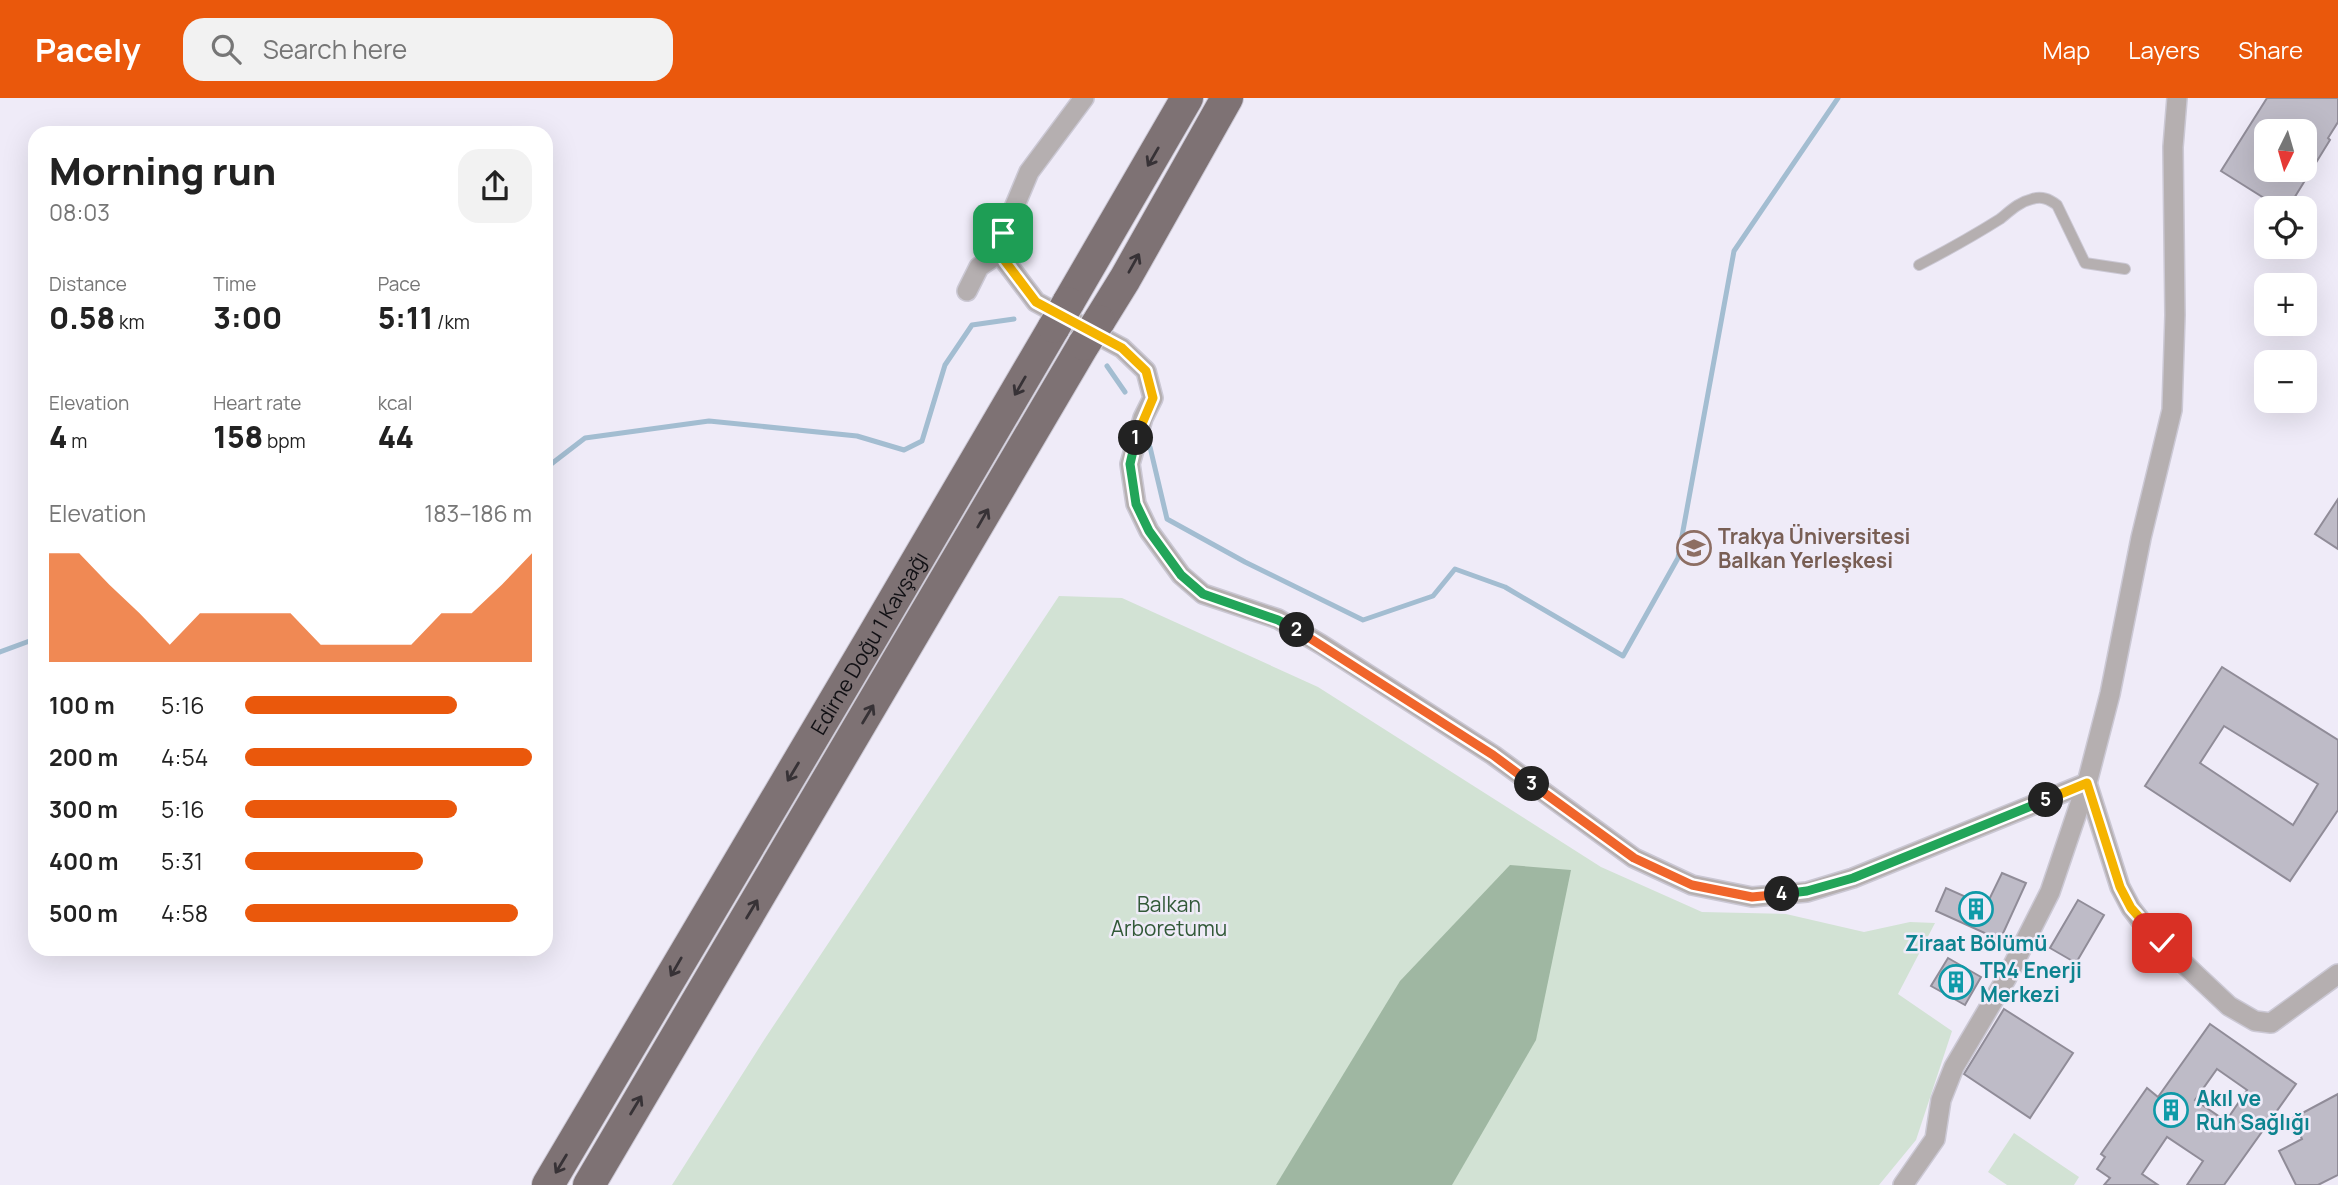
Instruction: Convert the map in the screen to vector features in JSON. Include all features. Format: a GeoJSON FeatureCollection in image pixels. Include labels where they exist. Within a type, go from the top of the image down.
{"type":"FeatureCollection","features":[{"type":"Feature","properties":{"kind":"highway","name":"Edirne Doğu 1 Kavşağı"},"geometry":{"type":"LineString","coordinates":[[548,1185],[891,607],[1187,98]]}},
{"type":"Feature","properties":{"kind":"highway","name":"Edirne Doğu 1 Kavşağı"},"geometry":{"type":"LineString","coordinates":[[589,1185],[1125,279],[1227,98]]}},
{"type":"Feature","properties":{"kind":"street"},"geometry":{"type":"LineString","coordinates":[[1083,98],[1029,172],[1003,233],[1005,261],[1036,302],[1122,348],[1146,371],[1153,398],[1143,418],[1130,464],[1136,504],[1149,531],[1181,575],[1203,594],[1278,620],[1322,645],[1493,755],[1634,858],[1692,885],[1752,897],[1807,891],[1853,878],[2087,783]]}},
{"type":"Feature","properties":{"kind":"street"},"geometry":{"type":"LineString","coordinates":[[1903,1185],[1935,1139],[1941,1100],[1954,1067],[2006,979],[2050,892],[2087,783],[2110,694],[2141,538],[2172,410],[2175,315],[2173,146],[2177,98]]}},
{"type":"Feature","properties":{"kind":"street"},"geometry":{"type":"LineString","coordinates":[[967,291],[979,267],[1004,250]]}},
{"type":"Feature","properties":{"kind":"street"},"geometry":{"type":"LineString","coordinates":[[2087,783],[2120,887],[2131,908],[2148,930],[2229,1006],[2255,1021],[2271,1023],[2338,974]]}},
{"type":"Feature","properties":{"kind":"lane"},"geometry":{"type":"LineString","coordinates":[[1919,265],[1957,245],[2019,203],[2041,197],[2057,205],[2085,263],[2125,269]]}},
{"type":"Feature","properties":{"kind":"green space","name":"Balkan Arboretumu"},"geometry":{"type":"Polygon","coordinates":[[[1059,596],[1122,598],[1318,687],[1601,867],[1702,912],[1786,914],[1864,932],[1910,922],[1935,923],[1898,994],[1952,1031],[1916,1140],[1879,1185],[672,1185],[764,1040],[1059,596]]]}},
{"type":"Feature","properties":{"kind":"green space"},"geometry":{"type":"Polygon","coordinates":[[[1510,865],[1571,870],[1536,1040],[1452,1185],[1276,1185],[1400,981],[1510,865]]]}},
{"type":"Feature","properties":{"kind":"green space"},"geometry":{"type":"Polygon","coordinates":[[[2014,1133],[2079,1177],[2074,1185],[2007,1185],[1988,1172],[2014,1133]]]}},
{"type":"Feature","properties":{"kind":"building"},"geometry":{"type":"Polygon","coordinates":[[[2267,98],[2338,98],[2338,122],[2317,161],[2317,119],[2254,119],[2254,182],[2304,182],[2295,196],[2261,196],[2221,171],[2267,98]]]}},
{"type":"Feature","properties":{"kind":"building"},"geometry":{"type":"Polygon","coordinates":[[[2338,499],[2338,549],[2315,534],[2338,499]]]}},
{"type":"Feature","properties":{"kind":"building"},"geometry":{"type":"Polygon","coordinates":[[[2222,667],[2338,740],[2338,810],[2290,881],[2145,786],[2222,667]],[[2224,726],[2200,763],[2293,825],[2318,784],[2224,726]]]}},
{"type":"Feature","properties":{"kind":"building","name":"Ziraat Bölümü"},"geometry":{"type":"Polygon","coordinates":[[[2002,873],[2026,883],[2000,940],[1936,911],[1946,888],[1986,906],[2002,873]]]}},
{"type":"Feature","properties":{"kind":"building"},"geometry":{"type":"Polygon","coordinates":[[[2078,900],[2104,915],[2076,963],[2050,948],[2078,900]]]}},
{"type":"Feature","properties":{"kind":"building","name":"TR4 Enerji Merkezi"},"geometry":{"type":"Polygon","coordinates":[[[1948,958],[1981,977],[1965,1005],[1931,986],[1948,958]]]}},
{"type":"Feature","properties":{"kind":"building"},"geometry":{"type":"Polygon","coordinates":[[[2004,1009],[2073,1053],[2030,1118],[1964,1074],[2004,1009]]]}},
{"type":"Feature","properties":{"kind":"building","name":"Akıl ve Ruh Sağlığı"},"geometry":{"type":"Polygon","coordinates":[[[2210,1024],[2296,1084],[2224,1185],[2187,1185],[2203,1161],[2167,1137],[2142,1174],[2158,1185],[2104,1185],[2110,1178],[2097,1169],[2105,1157],[2101,1154],[2147,1088],[2158,1097],[2210,1024]],[[2217,1069],[2195,1100],[2226,1121],[2247,1090],[2217,1069]]]}},
{"type":"Feature","properties":{"kind":"building"},"geometry":{"type":"Polygon","coordinates":[[[2338,1094],[2338,1175],[2318,1185],[2296,1185],[2279,1151],[2302,1139],[2293,1118],[2338,1094]]]}},
{"type":"Feature","properties":{"kind":"waterway"},"geometry":{"type":"LineString","coordinates":[[1150,447],[1167,519],[1245,562],[1363,620],[1433,596],[1455,569],[1505,587],[1623,656],[1678,558],[1734,251],[1838,98]]}},
{"type":"Feature","properties":{"kind":"waterway"},"geometry":{"type":"LineString","coordinates":[[553,463],[585,438],[709,421],[857,436],[904,450],[922,441],[945,365],[972,325],[1014,319]]}},
{"type":"Feature","properties":{"kind":"waterway"},"geometry":{"type":"LineString","coordinates":[[1107,366],[1125,392]]}},
{"type":"Feature","properties":{"kind":"waterway"},"geometry":{"type":"LineString","coordinates":[[0,652],[28,642]]}},
{"type":"Feature","properties":{"kind":"place","name":"Trakya Üniversitesi Balkan Yerleşkesi"},"geometry":{"type":"Point","coordinates":[1694,548]}},
{"type":"Feature","properties":{"kind":"place","name":"Ziraat Bölümü"},"geometry":{"type":"Point","coordinates":[1976,909]}},
{"type":"Feature","properties":{"kind":"place","name":"TR4 Enerji Merkezi"},"geometry":{"type":"Point","coordinates":[1956,982]}},
{"type":"Feature","properties":{"kind":"place","name":"Akıl ve Ruh Sağlığı"},"geometry":{"type":"Point","coordinates":[2171,1110]}},
{"type":"Feature","properties":{"kind":"route"},"geometry":{"type":"LineString","coordinates":[[1003,233],[1005,261],[1036,302],[1122,348],[1146,371],[1153,398],[1136,438],[1130,464],[1136,504],[1149,531],[1181,575],[1203,594],[1278,620],[1322,645],[1493,755],[1634,858],[1692,885],[1752,897],[1807,891],[1853,878],[2087,783],[2120,887],[2131,908],[2162,943]]}}]}
